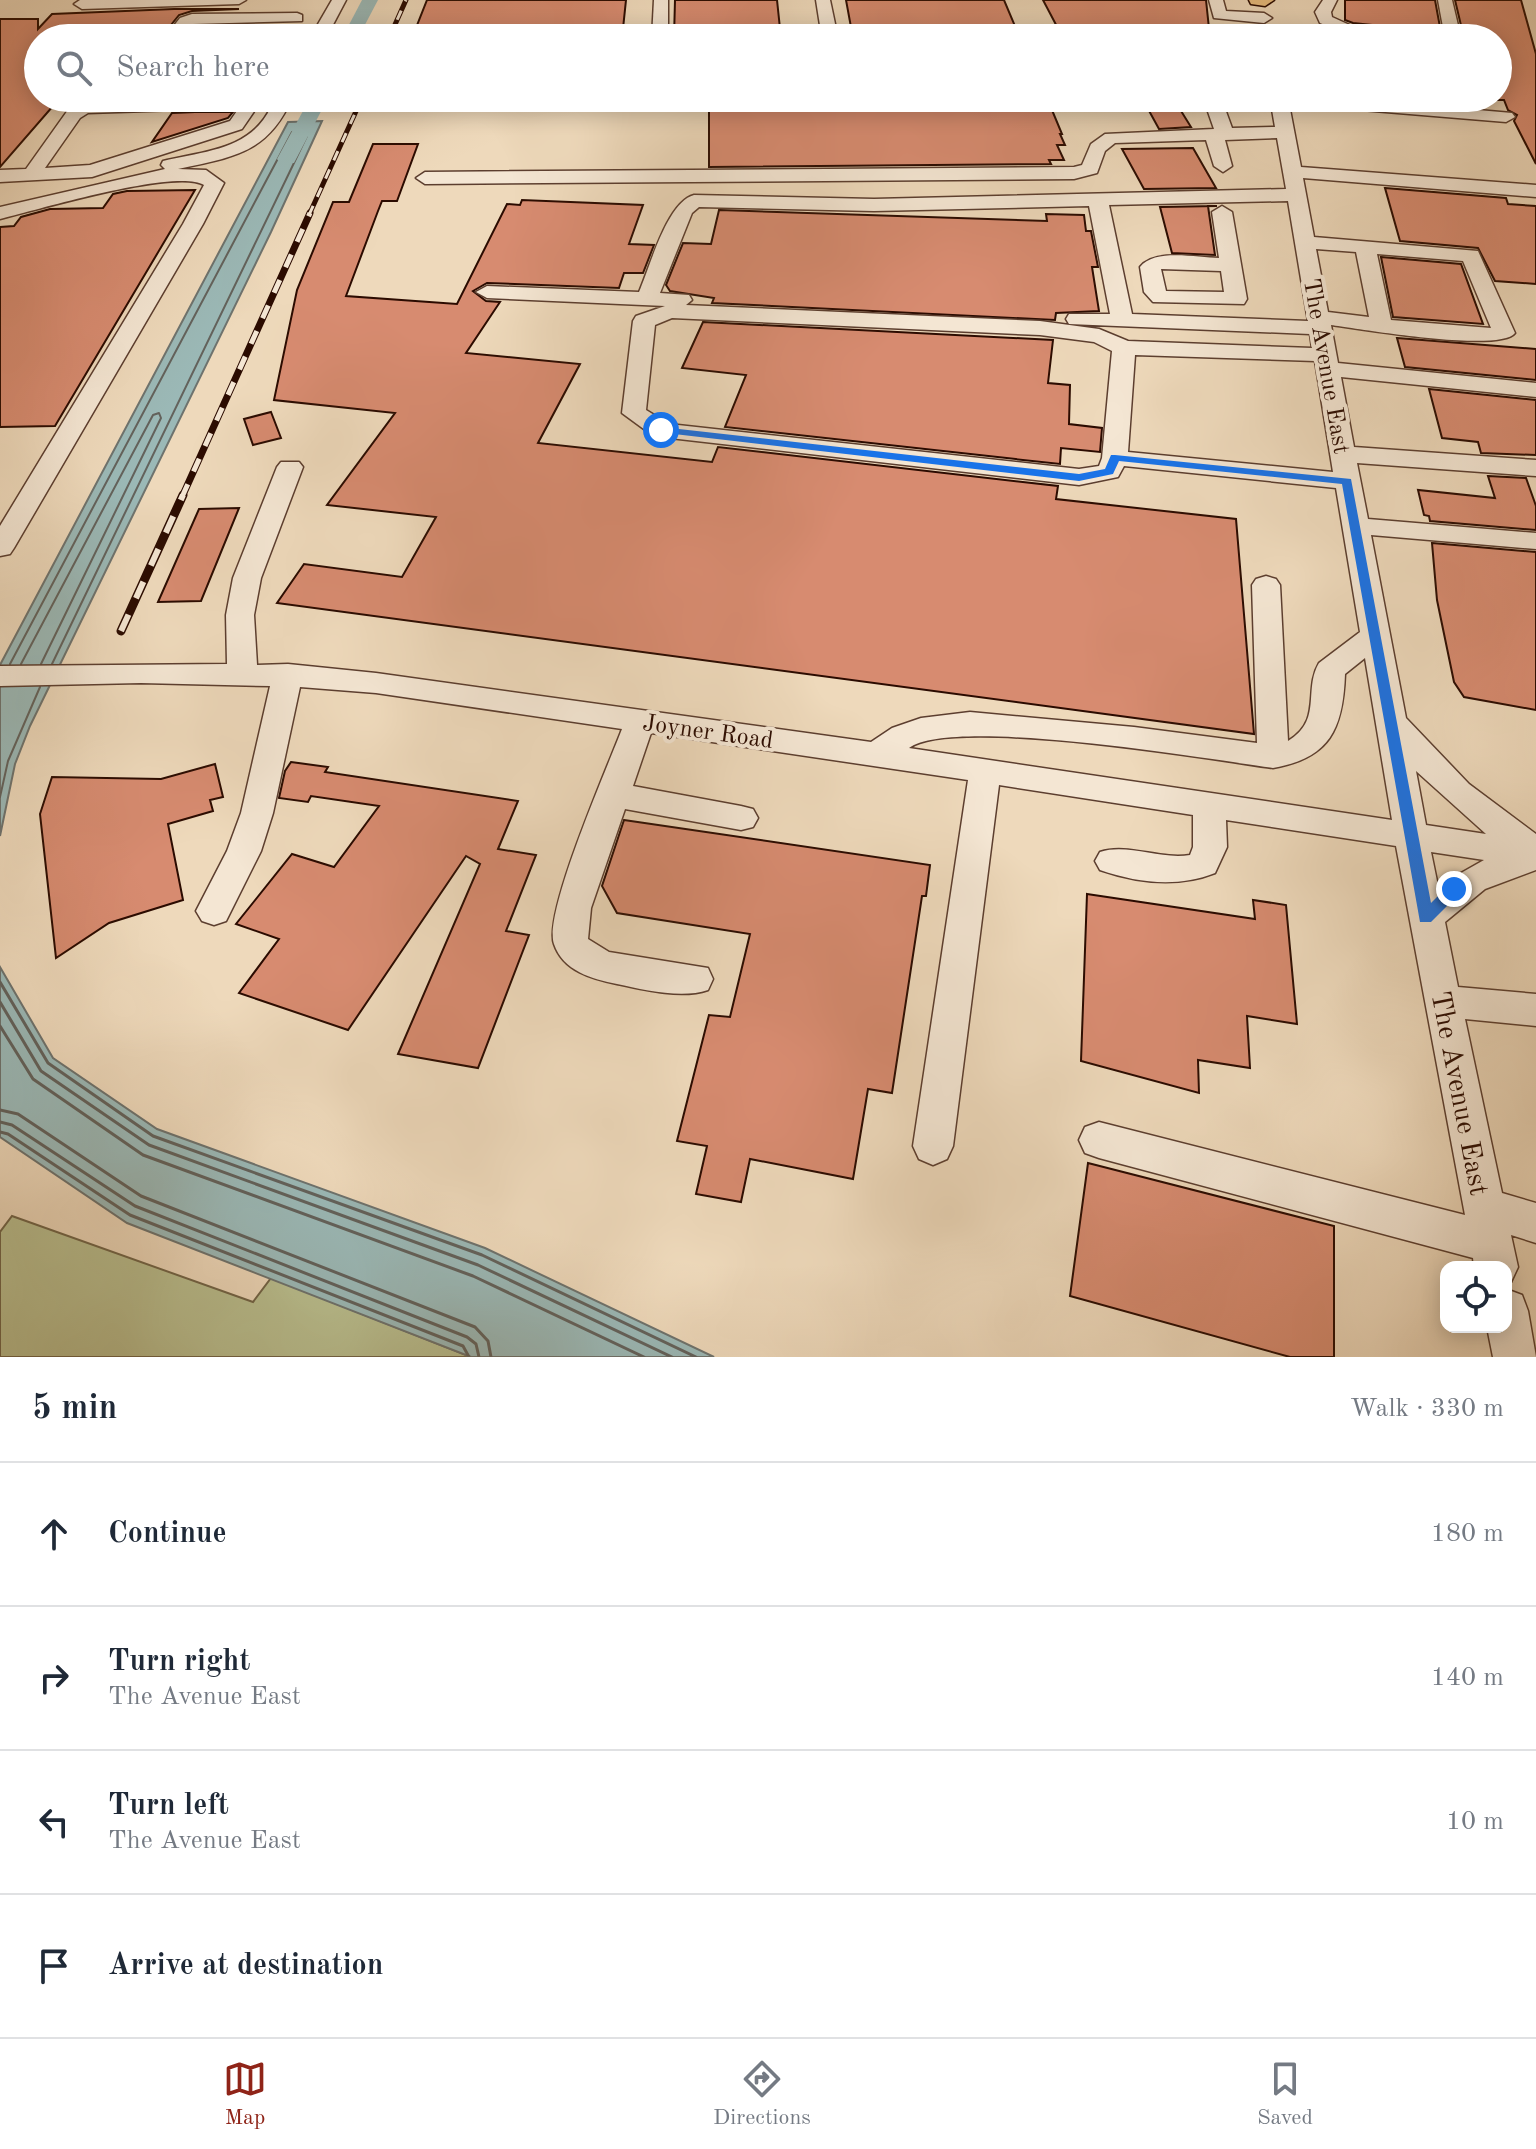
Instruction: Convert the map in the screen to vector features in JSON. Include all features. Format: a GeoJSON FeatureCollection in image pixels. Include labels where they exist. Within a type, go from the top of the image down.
{"type":"FeatureCollection","features":[{"type":"Feature","properties":{"kind":"street"},"geometry":{"type":"LineString","coordinates":[[82,4],[239,0]]}},
{"type":"Feature","properties":{"kind":"street"},"geometry":{"type":"LineString","coordinates":[[293,24],[307,0]]}},
{"type":"Feature","properties":{"kind":"street"},"geometry":{"type":"LineString","coordinates":[[326,24],[339,0]]}},
{"type":"Feature","properties":{"kind":"street"},"geometry":{"type":"LineString","coordinates":[[660,24],[661,0]]}},
{"type":"Feature","properties":{"kind":"street"},"geometry":{"type":"LineString","coordinates":[[823,0],[827,24]]}},
{"type":"Feature","properties":{"kind":"street"},"geometry":{"type":"LineString","coordinates":[[1216,0],[1219,15],[1262,4],[1266,24]]}},
{"type":"Feature","properties":{"kind":"street"},"geometry":{"type":"LineString","coordinates":[[1330,0],[1323,12],[1325,20],[1335,24]]}},
{"type":"Feature","properties":{"kind":"street"},"geometry":{"type":"LineString","coordinates":[[1445,0],[1450,24]]}},
{"type":"Feature","properties":{"kind":"street"},"geometry":{"type":"LineString","coordinates":[[183,24],[192,19],[297,18]]}},
{"type":"Feature","properties":{"kind":"street"},"geometry":{"type":"LineString","coordinates":[[31,175],[78,112]]}},
{"type":"Feature","properties":{"kind":"street"},"geometry":{"type":"LineString","coordinates":[[0,176],[86,173],[169,149],[236,125],[246,112]]}},
{"type":"Feature","properties":{"kind":"street"},"geometry":{"type":"LineString","coordinates":[[0,199],[119,177],[233,148],[264,132],[276,112]]}},
{"type":"Feature","properties":{"kind":"street"},"geometry":{"type":"LineString","coordinates":[[1216,112],[1223,166]]}},
{"type":"Feature","properties":{"kind":"street","name":"The Avenue East"},"geometry":{"type":"LineString","coordinates":[[1281,112],[1411,837],[1490,1239]]}},
{"type":"Feature","properties":{"kind":"street"},"geometry":{"type":"LineString","coordinates":[[1446,112],[1506,117]]}},
{"type":"Feature","properties":{"kind":"street"},"geometry":{"type":"LineString","coordinates":[[425,178],[1074,173],[1090,169],[1097,148],[1111,138],[1285,132]]}},
{"type":"Feature","properties":{"kind":"street"},"geometry":{"type":"LineString","coordinates":[[0,213],[163,175],[199,174],[214,183],[193,224],[8,519],[0,548]]}},
{"type":"Feature","properties":{"kind":"street"},"geometry":{"type":"LineString","coordinates":[[647,299],[683,210],[694,201],[874,205],[1098,200],[1294,183],[1536,191]]}},
{"type":"Feature","properties":{"kind":"street"},"geometry":{"type":"LineString","coordinates":[[1098,200],[1122,321]]}},
{"type":"Feature","properties":{"kind":"street"},"geometry":{"type":"LineString","coordinates":[[1222,212],[1236,299],[1167,299],[1157,294],[1151,265],[1229,265]]}},
{"type":"Feature","properties":{"kind":"street"},"geometry":{"type":"LineString","coordinates":[[487,292],[923,314],[1197,323],[1381,324],[1496,336],[1504,333],[1471,255],[1304,242]]}},
{"type":"Feature","properties":{"kind":"street"},"geometry":{"type":"LineString","coordinates":[[1365,246],[1381,324]]}},
{"type":"Feature","properties":{"kind":"street"},"geometry":{"type":"LineString","coordinates":[[1195,300],[1197,323]]}},
{"type":"Feature","properties":{"kind":"street"},"geometry":{"type":"LineString","coordinates":[[1124,348],[1115,458],[1109,472],[1079,477],[671,432],[661,430],[634,413],[644,321],[670,311],[1040,328],[1099,336],[1124,348],[1326,362],[1536,390]]}},
{"type":"Feature","properties":{"kind":"street"},"geometry":{"type":"LineString","coordinates":[[1342,454],[1536,468]]}},
{"type":"Feature","properties":{"kind":"street"},"geometry":{"type":"LineString","coordinates":[[1115,458],[1347,481]]}},
{"type":"Feature","properties":{"kind":"street"},"geometry":{"type":"LineString","coordinates":[[242,674],[240,615],[247,578],[290,467]]}},
{"type":"Feature","properties":{"kind":"street"},"geometry":{"type":"LineString","coordinates":[[1355,526],[1536,541]]}},
{"type":"Feature","properties":{"kind":"street"},"geometry":{"type":"LineString","coordinates":[[1266,585],[1273,757]]}},
{"type":"Feature","properties":{"kind":"street"},"geometry":{"type":"LineString","coordinates":[[876,755],[903,736],[932,726],[970,723],[1134,738],[1273,757],[1292,755],[1306,749],[1323,722],[1330,670],[1375,635]]}},
{"type":"Feature","properties":{"kind":"street","name":"Joyner Road"},"geometry":{"type":"LineString","coordinates":[[0,676],[85,672],[288,674],[376,683],[1536,855]]}},
{"type":"Feature","properties":{"kind":"street"},"geometry":{"type":"LineString","coordinates":[[214,911],[244,851],[257,813],[288,674]]}},
{"type":"Feature","properties":{"kind":"street"},"geometry":{"type":"LineString","coordinates":[[640,721],[573,908],[569,935],[573,948],[582,958],[600,966],[695,979]]}},
{"type":"Feature","properties":{"kind":"street"},"geometry":{"type":"LineString","coordinates":[[1390,721],[1456,794],[1536,855]]}},
{"type":"Feature","properties":{"kind":"street"},"geometry":{"type":"LineString","coordinates":[[933,1146],[985,771]]}},
{"type":"Feature","properties":{"kind":"street"},"geometry":{"type":"LineString","coordinates":[[613,795],[741,818]]}},
{"type":"Feature","properties":{"kind":"street"},"geometry":{"type":"LineString","coordinates":[[1112,861],[1177,870],[1193,869],[1203,864],[1210,847],[1209,806]]}},
{"type":"Feature","properties":{"kind":"street"},"geometry":{"type":"LineString","coordinates":[[1426,918],[1454,889],[1480,874],[1536,855]]}},
{"type":"Feature","properties":{"kind":"street"},"geometry":{"type":"LineString","coordinates":[[1442,1001],[1536,1010]]}},
{"type":"Feature","properties":{"kind":"street"},"geometry":{"type":"LineString","coordinates":[[1099,1140],[1490,1239],[1536,1223]]}},
{"type":"Feature","properties":{"kind":"street"},"geometry":{"type":"LineString","coordinates":[[1511,1333],[1516,1357]]}},
{"type":"Feature","properties":{"kind":"green space"},"geometry":{"type":"Polygon","coordinates":[[[12,1216],[253,1302],[271,1278],[471,1357],[0,1357],[0,1232],[12,1216]]]}},
{"type":"Feature","properties":{"kind":"water"},"geometry":{"type":"Polygon","coordinates":[[[322,121],[30,726],[15,764],[0,836],[0,665],[288,122],[322,121]]]}},
{"type":"Feature","properties":{"kind":"water"},"geometry":{"type":"Polygon","coordinates":[[[0,967],[53,1058],[157,1129],[485,1248],[714,1357],[471,1357],[127,1223],[0,1137],[0,967]]]}},
{"type":"Feature","properties":{"kind":"building"},"geometry":{"type":"Polygon","coordinates":[[[427,0],[626,0],[623,24],[418,24],[427,0]]]}},
{"type":"Feature","properties":{"kind":"building"},"geometry":{"type":"Polygon","coordinates":[[[675,0],[777,0],[780,24],[674,24],[675,0]]]}},
{"type":"Feature","properties":{"kind":"building"},"geometry":{"type":"Polygon","coordinates":[[[846,0],[1004,0],[1014,24],[850,24],[846,0]]]}},
{"type":"Feature","properties":{"kind":"building"},"geometry":{"type":"Polygon","coordinates":[[[1043,0],[1206,0],[1209,24],[1056,24],[1043,0]]]}},
{"type":"Feature","properties":{"kind":"building"},"geometry":{"type":"Polygon","coordinates":[[[1345,0],[1435,0],[1439,24],[1362,24],[1345,20],[1345,0]]]}},
{"type":"Feature","properties":{"kind":"building"},"geometry":{"type":"Polygon","coordinates":[[[1455,0],[1521,0],[1536,54],[1536,164],[1514,121],[1517,115],[1512,112],[1512,24],[1461,24],[1455,0]]]}},
{"type":"Feature","properties":{"kind":"building"},"geometry":{"type":"Polygon","coordinates":[[[239,9],[192,11],[179,15],[172,24],[43,24],[52,14],[239,9]]]}},
{"type":"Feature","properties":{"kind":"building"},"geometry":{"type":"Polygon","coordinates":[[[0,19],[38,19],[38,24],[24,24],[24,112],[48,112],[0,167],[0,19]]]}},
{"type":"Feature","properties":{"kind":"building"},"geometry":{"type":"Polygon","coordinates":[[[233,112],[228,118],[152,142],[172,113],[233,112]]]}},
{"type":"Feature","properties":{"kind":"building"},"geometry":{"type":"Polygon","coordinates":[[[709,112],[1053,112],[1065,145],[1057,145],[1064,160],[1049,160],[1051,164],[709,167],[709,112]]]}},
{"type":"Feature","properties":{"kind":"building"},"geometry":{"type":"Polygon","coordinates":[[[1150,112],[1182,112],[1191,127],[1159,129],[1150,112]]]}},
{"type":"Feature","properties":{"kind":"building"},"geometry":{"type":"Polygon","coordinates":[[[373,144],[418,144],[397,201],[382,201],[346,296],[457,304],[507,204],[520,205],[522,200],[643,205],[629,244],[654,245],[643,273],[624,273],[619,288],[487,283],[473,291],[486,301],[500,302],[466,353],[580,364],[538,443],[712,462],[718,447],[1058,486],[1056,499],[1236,519],[1254,734],[277,603],[304,564],[402,577],[436,517],[327,505],[395,413],[274,400],[297,290],[333,202],[349,202],[373,144]]]}},
{"type":"Feature","properties":{"kind":"building"},"geometry":{"type":"Polygon","coordinates":[[[1193,148],[1216,188],[1144,189],[1122,149],[1193,148]]]}},
{"type":"Feature","properties":{"kind":"building"},"geometry":{"type":"Polygon","coordinates":[[[1385,188],[1506,198],[1508,204],[1536,206],[1536,284],[1495,281],[1478,248],[1400,241],[1385,188]]]}},
{"type":"Feature","properties":{"kind":"building"},"geometry":{"type":"Polygon","coordinates":[[[195,190],[55,426],[0,427],[0,227],[14,226],[21,217],[50,209],[103,208],[113,194],[127,191],[195,190]]]}},
{"type":"Feature","properties":{"kind":"building"},"geometry":{"type":"Polygon","coordinates":[[[1208,206],[1215,255],[1172,253],[1160,207],[1208,206]]]}},
{"type":"Feature","properties":{"kind":"building"},"geometry":{"type":"Polygon","coordinates":[[[719,210],[1047,221],[1046,214],[1084,215],[1086,231],[1091,231],[1098,267],[1092,267],[1099,311],[1056,313],[1055,320],[712,303],[714,298],[670,291],[666,285],[683,243],[711,244],[719,210]]]}},
{"type":"Feature","properties":{"kind":"building"},"geometry":{"type":"Polygon","coordinates":[[[1381,257],[1461,264],[1483,324],[1393,317],[1381,257]]]}},
{"type":"Feature","properties":{"kind":"building"},"geometry":{"type":"Polygon","coordinates":[[[703,322],[1053,340],[1048,383],[1070,385],[1069,424],[1102,428],[1100,452],[1061,448],[1060,464],[725,427],[746,375],[682,368],[703,322]]]}},
{"type":"Feature","properties":{"kind":"building"},"geometry":{"type":"Polygon","coordinates":[[[1397,338],[1536,349],[1536,380],[1405,367],[1397,338]]]}},
{"type":"Feature","properties":{"kind":"building"},"geometry":{"type":"Polygon","coordinates":[[[1429,389],[1536,400],[1536,455],[1481,453],[1478,442],[1442,438],[1429,389]]]}},
{"type":"Feature","properties":{"kind":"building"},"geometry":{"type":"Polygon","coordinates":[[[271,412],[281,438],[253,445],[244,419],[271,412]]]}},
{"type":"Feature","properties":{"kind":"building"},"geometry":{"type":"Polygon","coordinates":[[[1488,476],[1526,478],[1536,506],[1536,530],[1430,521],[1429,516],[1424,515],[1418,490],[1495,498],[1488,476]]]}},
{"type":"Feature","properties":{"kind":"building"},"geometry":{"type":"Polygon","coordinates":[[[239,508],[201,601],[158,602],[199,509],[239,508]]]}},
{"type":"Feature","properties":{"kind":"building"},"geometry":{"type":"Polygon","coordinates":[[[1432,543],[1536,552],[1536,710],[1464,697],[1454,682],[1437,600],[1432,543]]]}},
{"type":"Feature","properties":{"kind":"building"},"geometry":{"type":"Polygon","coordinates":[[[291,762],[328,767],[325,772],[518,801],[498,849],[536,855],[506,931],[529,935],[478,1068],[398,1054],[480,864],[466,856],[348,1030],[239,993],[279,939],[236,924],[292,854],[334,867],[379,806],[311,796],[308,802],[279,798],[285,771],[291,762]]]}},
{"type":"Feature","properties":{"kind":"building"},"geometry":{"type":"Polygon","coordinates":[[[215,764],[223,797],[210,800],[213,811],[168,824],[183,900],[109,923],[56,958],[40,814],[52,777],[161,779],[215,764]]]}},
{"type":"Feature","properties":{"kind":"building"},"geometry":{"type":"Polygon","coordinates":[[[624,820],[930,865],[926,896],[922,896],[892,1093],[868,1089],[853,1179],[750,1159],[741,1202],[696,1194],[707,1146],[677,1141],[709,1015],[730,1017],[750,934],[617,913],[602,886],[624,820]]]}},
{"type":"Feature","properties":{"kind":"building"},"geometry":{"type":"Polygon","coordinates":[[[1087,894],[1255,919],[1253,900],[1286,905],[1297,1024],[1247,1016],[1250,1068],[1198,1060],[1199,1093],[1081,1061],[1087,894]]]}},
{"type":"Feature","properties":{"kind":"building"},"geometry":{"type":"Polygon","coordinates":[[[1088,1163],[1334,1226],[1334,1357],[1290,1357],[1070,1296],[1088,1163]]]}},
{"type":"Feature","properties":{"kind":"waterway"},"geometry":{"type":"LineString","coordinates":[[357,24],[370,0]]}},
{"type":"Feature","properties":{"kind":"waterway"},"geometry":{"type":"LineString","coordinates":[[287,159],[312,112]]}},
{"type":"Feature","properties":{"kind":"railway"},"geometry":{"type":"LineString","coordinates":[[395,24],[406,0]]}},
{"type":"Feature","properties":{"kind":"railway"},"geometry":{"type":"LineString","coordinates":[[309,215],[356,112]]}},
{"type":"Feature","properties":{"kind":"railway"},"geometry":{"type":"LineString","coordinates":[[182,497],[310,213]]}},
{"type":"Feature","properties":{"kind":"railway"},"geometry":{"type":"LineString","coordinates":[[121,631],[183,495]]}},
{"type":"Feature","properties":{"kind":"route"},"geometry":{"type":"LineString","coordinates":[[661,430],[887,458],[1079,477],[1109,472],[1115,458],[1347,481],[1426,918],[1454,889]]}}]}
